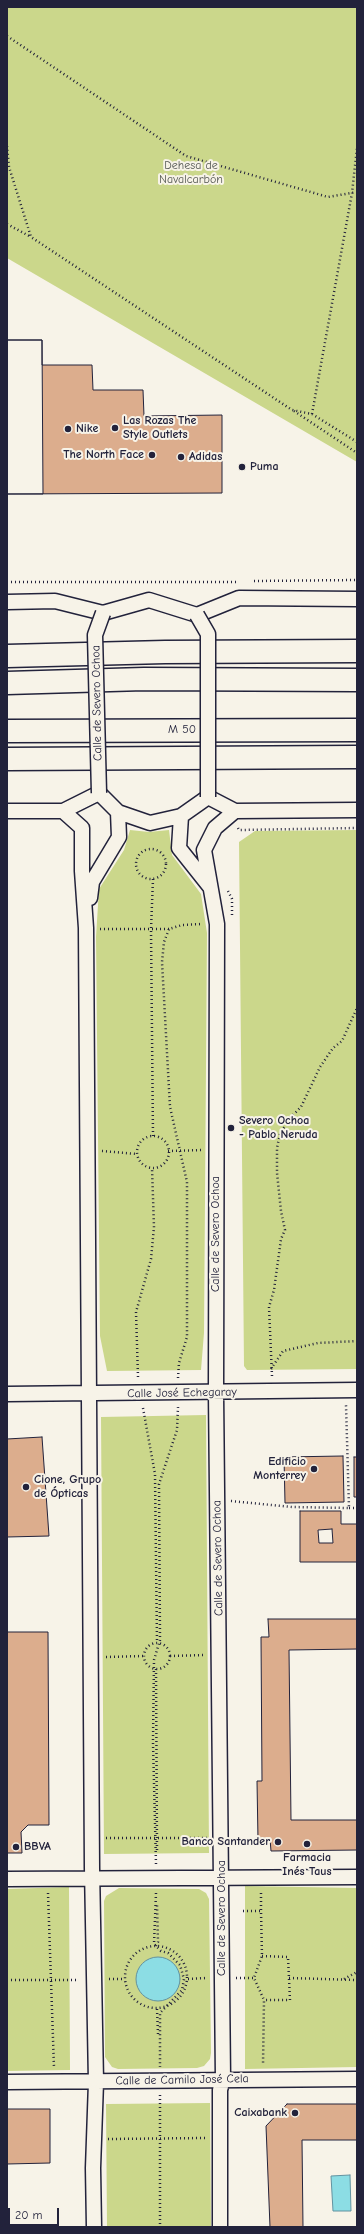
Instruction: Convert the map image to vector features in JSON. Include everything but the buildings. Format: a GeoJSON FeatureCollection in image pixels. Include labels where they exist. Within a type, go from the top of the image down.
{"type":"FeatureCollection","features":[{"type":"Feature","properties":{"kind":"highway"},"geometry":{"type":"LineString","coordinates":[[7,651],[81,653]]}},
{"type":"Feature","properties":{"kind":"highway"},"geometry":{"type":"LineString","coordinates":[[7,656],[81,653],[357,651]]}},
{"type":"Feature","properties":{"kind":"highway"},"geometry":{"type":"LineString","coordinates":[[7,683],[144,679],[357,680]]}},
{"type":"Feature","properties":{"kind":"highway","name":"M 50"},"geometry":{"type":"LineString","coordinates":[[7,731],[357,730]]}},
{"type":"Feature","properties":{"kind":"highway"},"geometry":{"type":"LineString","coordinates":[[7,759],[357,757]]}},
{"type":"Feature","properties":{"kind":"street"},"geometry":{"type":"LineString","coordinates":[[7,602],[55,601],[103,613],[149,600],[197,615],[238,598],[357,600]]}},
{"type":"Feature","properties":{"kind":"street","name":"Calle de Severo Ochoa"},"geometry":{"type":"LineString","coordinates":[[99,793],[95,635],[103,613]]}},
{"type":"Feature","properties":{"kind":"street"},"geometry":{"type":"LineString","coordinates":[[197,615],[208,634],[208,797]]}},
{"type":"Feature","properties":{"kind":"street"},"geometry":{"type":"LineString","coordinates":[[7,811],[63,811],[99,793],[118,812],[150,823],[181,816],[208,797]]}},
{"type":"Feature","properties":{"kind":"street"},"geometry":{"type":"LineString","coordinates":[[208,797],[235,811],[357,810]]}},
{"type":"Feature","properties":{"kind":"street"},"geometry":{"type":"LineString","coordinates":[[63,811],[82,828],[82,871],[86,928],[92,1657],[92,1878],[96,2082],[94,2139],[94,2227]]}},
{"type":"Feature","properties":{"kind":"street","name":"Calle de Severo Ochoa"},"geometry":{"type":"LineString","coordinates":[[220,2227],[220,2090],[223,2079],[216,1393],[216,924],[204,850],[215,828],[235,811]]}},
{"type":"Feature","properties":{"kind":"street"},"geometry":{"type":"LineString","coordinates":[[86,928],[92,882],[119,837],[118,812]]}},
{"type":"Feature","properties":{"kind":"street","name":"Calle de Severo Ochoa"},"geometry":{"type":"LineString","coordinates":[[181,816],[179,848],[211,889]]}},
{"type":"Feature","properties":{"kind":"street","name":"Calle José Echegaray"},"geometry":{"type":"LineString","coordinates":[[7,1394],[216,1393],[276,1390],[352,1390]]}},
{"type":"Feature","properties":{"kind":"street"},"geometry":{"type":"LineString","coordinates":[[7,1879],[357,1877]]}},
{"type":"Feature","properties":{"kind":"street","name":"Calle de Camilo José Cela"},"geometry":{"type":"LineString","coordinates":[[7,2082],[357,2079]]}},
{"type":"Feature","properties":{"kind":"path"},"geometry":{"type":"LineString","coordinates":[[7,36],[186,156],[328,197],[357,192]]}},
{"type":"Feature","properties":{"kind":"path"},"geometry":{"type":"LineString","coordinates":[[7,146],[9,167],[31,237]]}},
{"type":"Feature","properties":{"kind":"path"},"geometry":{"type":"LineString","coordinates":[[312,414],[352,193],[357,148]]}},
{"type":"Feature","properties":{"kind":"path"},"geometry":{"type":"LineString","coordinates":[[7,224],[31,237],[357,453]]}},
{"type":"Feature","properties":{"kind":"path"},"geometry":{"type":"LineString","coordinates":[[292,410],[312,414],[357,442]]}},
{"type":"Feature","properties":{"kind":"path"},"geometry":{"type":"LineString","coordinates":[[252,581],[357,580]]}},
{"type":"Feature","properties":{"kind":"path"},"geometry":{"type":"LineString","coordinates":[[238,581],[245,581]]}},
{"type":"Feature","properties":{"kind":"path"},"geometry":{"type":"LineString","coordinates":[[232,830],[239,830]]}},
{"type":"Feature","properties":{"kind":"path"},"geometry":{"type":"LineString","coordinates":[[150,848],[158,850],[164,855],[167,863],[166,870],[160,877],[153,879],[145,878],[138,873],[136,865],[137,857],[142,851],[150,848]]}},
{"type":"Feature","properties":{"kind":"path"},"geometry":{"type":"LineString","coordinates":[[153,879],[151,929],[153,1137]]}},
{"type":"Feature","properties":{"kind":"path"},"geometry":{"type":"LineString","coordinates":[[86,928],[170,929],[182,925],[216,924],[228,922],[232,917],[232,899],[226,888]]}},
{"type":"Feature","properties":{"kind":"path"},"geometry":{"type":"LineString","coordinates":[[156,1946],[158,1942],[153,1742],[155,1669],[160,1643],[159,1484],[177,1430],[178,1363],[187,1337],[188,1306],[187,1182],[170,1107],[163,1008],[162,962],[164,942],[170,929]]}},
{"type":"Feature","properties":{"kind":"path"},"geometry":{"type":"LineString","coordinates":[[276,1390],[271,1369],[269,1307],[274,1290],[281,1239],[285,1230],[280,1211],[277,1148],[280,1134],[290,1118],[300,1107],[320,1067],[333,1048],[342,1041],[357,1008]]}},
{"type":"Feature","properties":{"kind":"path"},"geometry":{"type":"LineString","coordinates":[[153,1137],[161,1139],[166,1144],[168,1152],[167,1160],[160,1166],[152,1168],[145,1166],[139,1161],[137,1154],[138,1145],[144,1139],[153,1137]]}},
{"type":"Feature","properties":{"kind":"path"},"geometry":{"type":"LineString","coordinates":[[88,1149],[137,1154]]}},
{"type":"Feature","properties":{"kind":"path"},"geometry":{"type":"LineString","coordinates":[[168,1152],[217,1150]]}},
{"type":"Feature","properties":{"kind":"path"},"geometry":{"type":"LineString","coordinates":[[271,1369],[283,1351],[318,1343],[357,1341]]}},
{"type":"Feature","properties":{"kind":"path"},"geometry":{"type":"LineString","coordinates":[[349,1508],[352,1390]]}},
{"type":"Feature","properties":{"kind":"path"},"geometry":{"type":"LineString","coordinates":[[217,1500],[292,1507],[357,1508]]}},
{"type":"Feature","properties":{"kind":"path"},"geometry":{"type":"LineString","coordinates":[[160,1643],[169,1649],[170,1656],[168,1663],[163,1668],[155,1669],[145,1663],[143,1656],[145,1649],[150,1644],[160,1643]]}},
{"type":"Feature","properties":{"kind":"path"},"geometry":{"type":"LineString","coordinates":[[170,1656],[219,1654]]}},
{"type":"Feature","properties":{"kind":"path"},"geometry":{"type":"LineString","coordinates":[[92,1657],[143,1656]]}},
{"type":"Feature","properties":{"kind":"path"},"geometry":{"type":"LineString","coordinates":[[92,1838],[221,1838]]}},
{"type":"Feature","properties":{"kind":"path"},"geometry":{"type":"LineString","coordinates":[[48,1878],[54,2082]]}},
{"type":"Feature","properties":{"kind":"path"},"geometry":{"type":"LineString","coordinates":[[261,1891],[262,1956],[254,1978],[264,2000],[262,2079]]}},
{"type":"Feature","properties":{"kind":"path"},"geometry":{"type":"LineString","coordinates":[[242,1911],[261,1911]]}},
{"type":"Feature","properties":{"kind":"path"},"geometry":{"type":"LineString","coordinates":[[156,1946],[161,1951],[168,1953],[180,1965],[184,1979],[182,1990],[160,2013],[159,2021],[160,2227]]}},
{"type":"Feature","properties":{"kind":"path"},"geometry":{"type":"LineString","coordinates":[[156,1946],[168,1948],[179,1955],[186,1966],[188,1979],[185,1990],[178,2000],[165,2007],[157,2009],[145,2007],[135,2000],[128,1991],[125,1979],[127,1966],[133,1956],[144,1948],[156,1946]]}},
{"type":"Feature","properties":{"kind":"path"},"geometry":{"type":"LineString","coordinates":[[262,1956],[288,1957],[290,2000],[264,2000]]}},
{"type":"Feature","properties":{"kind":"path"},"geometry":{"type":"LineString","coordinates":[[343,1980],[357,1972]]}},
{"type":"Feature","properties":{"kind":"path"},"geometry":{"type":"LineString","coordinates":[[289,1978],[357,1980]]}},
{"type":"Feature","properties":{"kind":"path"},"geometry":{"type":"LineString","coordinates":[[7,1980],[125,1979]]}},
{"type":"Feature","properties":{"kind":"path"},"geometry":{"type":"LineString","coordinates":[[157,2009],[160,2080]]}},
{"type":"Feature","properties":{"kind":"path"},"geometry":{"type":"LineString","coordinates":[[94,2139],[220,2137]]}},
{"type":"Feature","properties":{"kind":"green space","name":"Dehesa de Navalcarbón"},"geometry":{"type":"Polygon","coordinates":[[[7,7],[357,7],[357,462],[7,258],[7,7]]]}},
{"type":"Feature","properties":{"kind":"green space"},"geometry":{"type":"Polygon","coordinates":[[[130,830],[149,832],[169,830],[172,855],[201,894],[207,933],[204,1333],[201,1370],[107,1371],[100,1336],[96,937],[99,889],[124,850],[130,830]]]}},
{"type":"Feature","properties":{"kind":"green space"},"geometry":{"type":"Polygon","coordinates":[[[357,830],[357,1369],[247,1370],[244,1366],[239,842],[255,831],[357,830]]]}},
{"type":"Feature","properties":{"kind":"green space"},"geometry":{"type":"Polygon","coordinates":[[[206,1415],[209,1853],[104,1854],[101,1417],[206,1415]]]}},
{"type":"Feature","properties":{"kind":"green space"},"geometry":{"type":"Polygon","coordinates":[[[245,1886],[357,1888],[357,2067],[245,2069],[245,1886]]]}},
{"type":"Feature","properties":{"kind":"green space"},"geometry":{"type":"Polygon","coordinates":[[[69,1887],[70,2070],[7,2071],[7,1889],[69,1887]]]}},
{"type":"Feature","properties":{"kind":"green space"},"geometry":{"type":"Polygon","coordinates":[[[119,1888],[199,1889],[206,1893],[209,1899],[211,2053],[210,2059],[204,2066],[197,2068],[118,2069],[112,2067],[105,2057],[104,1901],[106,1896],[119,1888]]]}},
{"type":"Feature","properties":{"kind":"green space"},"geometry":{"type":"Polygon","coordinates":[[[210,2103],[211,2227],[107,2227],[106,2104],[210,2103]]]}},
{"type":"Feature","properties":{"kind":"water"},"geometry":{"type":"Polygon","coordinates":[[[158,1957],[170,1961],[176,1967],[180,1979],[176,1991],[170,1997],[158,2001],[146,1997],[140,1991],[136,1979],[140,1967],[146,1961],[158,1957]]]}},
{"type":"Feature","properties":{"kind":"water"},"geometry":{"type":"Polygon","coordinates":[[[350,2175],[351,2211],[333,2211],[331,2176],[350,2175]]]}},
{"type":"Feature","properties":{"kind":"place","name":"Las Rozas The Style Outlets"},"geometry":{"type":"Point","coordinates":[115,428]}},
{"type":"Feature","properties":{"kind":"place","name":"Nike"},"geometry":{"type":"Point","coordinates":[68,429]}},
{"type":"Feature","properties":{"kind":"place","name":"The North Face"},"geometry":{"type":"Point","coordinates":[152,455]}},
{"type":"Feature","properties":{"kind":"place","name":"Adidas"},"geometry":{"type":"Point","coordinates":[181,457]}},
{"type":"Feature","properties":{"kind":"place","name":"Puma"},"geometry":{"type":"Point","coordinates":[242,467]}},
{"type":"Feature","properties":{"kind":"place","name":"Severo Ochoa - Pablo Neruda"},"geometry":{"type":"Point","coordinates":[231,1128]}},
{"type":"Feature","properties":{"kind":"place","name":"Edificio Monterrey"},"geometry":{"type":"Point","coordinates":[314,1469]}},
{"type":"Feature","properties":{"kind":"place","name":"Cione, Grupo de Ópticas"},"geometry":{"type":"Point","coordinates":[26,1487]}},
{"type":"Feature","properties":{"kind":"place","name":"Banco Santander"},"geometry":{"type":"Point","coordinates":[278,1842]}},
{"type":"Feature","properties":{"kind":"place","name":"Farmacia Inés Taus"},"geometry":{"type":"Point","coordinates":[307,1844]}},
{"type":"Feature","properties":{"kind":"place","name":"BBVA"},"geometry":{"type":"Point","coordinates":[16,1847]}},
{"type":"Feature","properties":{"kind":"place","name":"Caixabank"},"geometry":{"type":"Point","coordinates":[295,2113]}}]}
